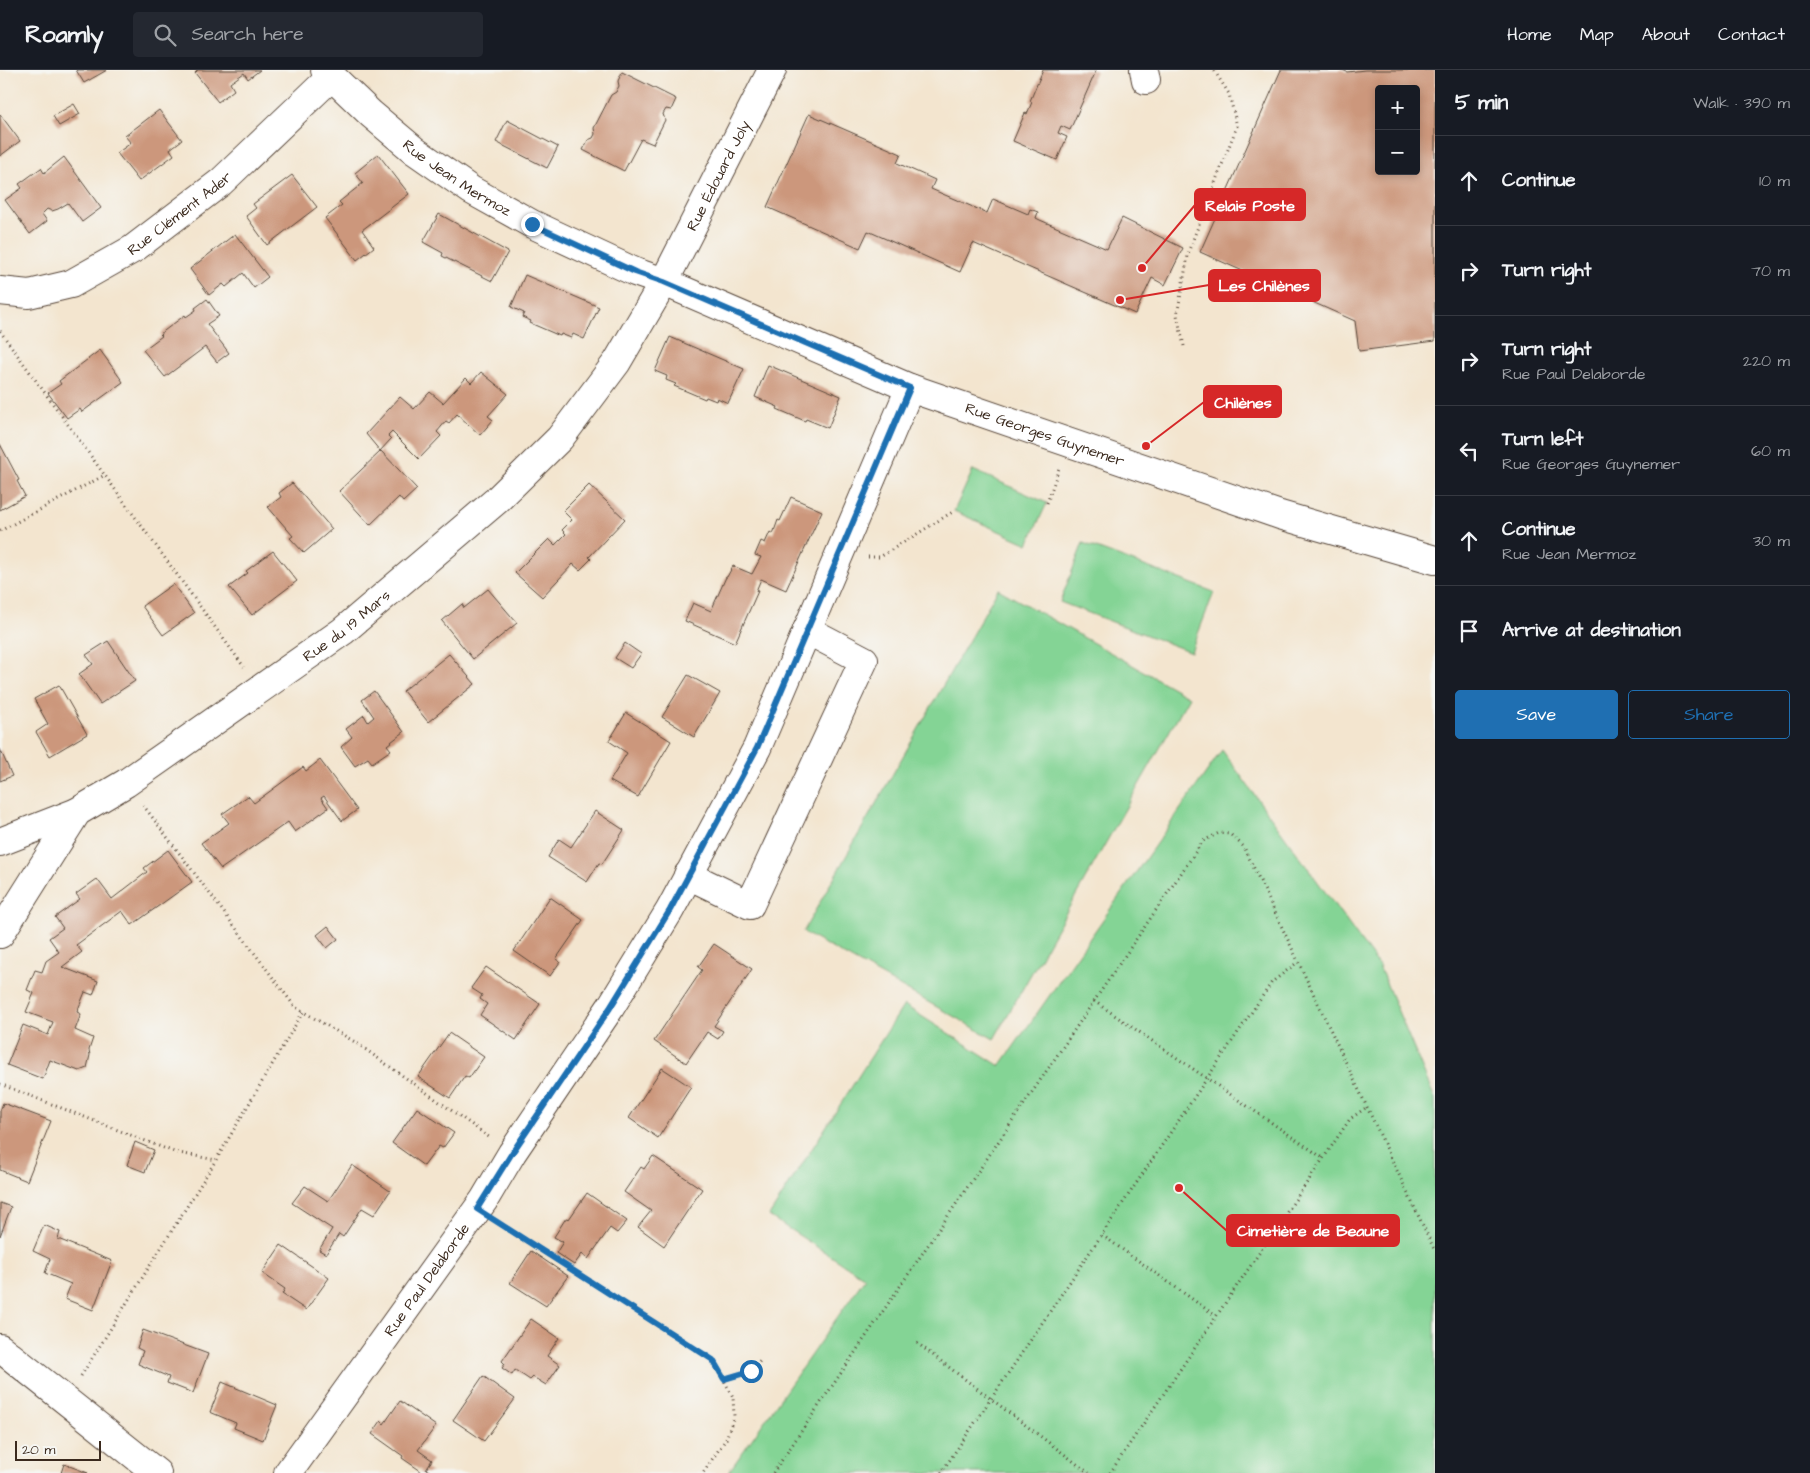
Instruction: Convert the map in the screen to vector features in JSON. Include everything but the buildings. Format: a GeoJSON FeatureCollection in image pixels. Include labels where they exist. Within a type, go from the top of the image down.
{"type":"FeatureCollection","features":[{"type":"Feature","properties":{"kind":"street","name":"Rue Édouard Joly"},"geometry":{"type":"LineString","coordinates":[[664,282],[772,70]]}},
{"type":"Feature","properties":{"kind":"street","name":"Rue Jean Mermoz"},"geometry":{"type":"LineString","coordinates":[[328,74],[415,151],[471,190],[532,224],[635,272],[664,282]]}},
{"type":"Feature","properties":{"kind":"street","name":"Rue Clément Ader"},"geometry":{"type":"LineString","coordinates":[[0,291],[29,294],[71,284],[133,249],[221,182],[328,74]]}},
{"type":"Feature","properties":{"kind":"street","name":"Rue Georges Guynemer"},"geometry":{"type":"LineString","coordinates":[[664,282],[910,388],[1280,515],[1435,560]]}},
{"type":"Feature","properties":{"kind":"street","name":"Rue du 19 Mars"},"geometry":{"type":"LineString","coordinates":[[0,934],[77,812],[126,783],[343,631],[497,500],[560,438],[618,362],[664,282]]}},
{"type":"Feature","properties":{"kind":"street","name":"Rue Paul Delaborde"},"geometry":{"type":"LineString","coordinates":[[288,1473],[477,1209],[512,1153],[610,1008],[670,910],[757,748],[910,388]]}},
{"type":"Feature","properties":{"kind":"street"},"geometry":{"type":"LineString","coordinates":[[688,875],[750,905],[864,660],[807,630]]}},
{"type":"Feature","properties":{"kind":"street"},"geometry":{"type":"LineString","coordinates":[[0,842],[77,812]]}},
{"type":"Feature","properties":{"kind":"street"},"geometry":{"type":"LineString","coordinates":[[0,1348],[157,1473]]}},
{"type":"Feature","properties":{"kind":"path"},"geometry":{"type":"LineString","coordinates":[[1184,346],[1177,315],[1190,250],[1237,126],[1228,94],[1214,70]]}},
{"type":"Feature","properties":{"kind":"path"},"geometry":{"type":"LineString","coordinates":[[0,331],[260,690]]}},
{"type":"Feature","properties":{"kind":"path"},"geometry":{"type":"LineString","coordinates":[[1047,503],[1068,442]]}},
{"type":"Feature","properties":{"kind":"path"},"geometry":{"type":"LineString","coordinates":[[0,531],[105,475]]}},
{"type":"Feature","properties":{"kind":"path"},"geometry":{"type":"LineString","coordinates":[[838,557],[880,557],[954,511]]}},
{"type":"Feature","properties":{"kind":"path"},"geometry":{"type":"LineString","coordinates":[[126,783],[295,1007],[355,1042],[512,1153]]}},
{"type":"Feature","properties":{"kind":"path"},"geometry":{"type":"LineString","coordinates":[[774,1473],[1203,841],[1219,833],[1230,834],[1244,848],[1435,1251]]}},
{"type":"Feature","properties":{"kind":"path"},"geometry":{"type":"LineString","coordinates":[[941,1473],[1272,982],[1298,962]]}},
{"type":"Feature","properties":{"kind":"path"},"geometry":{"type":"LineString","coordinates":[[1094,1001],[1323,1158]]}},
{"type":"Feature","properties":{"kind":"path"},"geometry":{"type":"LineString","coordinates":[[66,1401],[216,1160],[303,1012]]}},
{"type":"Feature","properties":{"kind":"path"},"geometry":{"type":"LineString","coordinates":[[0,1084],[174,1152],[216,1160]]}},
{"type":"Feature","properties":{"kind":"path"},"geometry":{"type":"LineString","coordinates":[[1110,1473],[1350,1119],[1367,1107]]}},
{"type":"Feature","properties":{"kind":"path"},"geometry":{"type":"LineString","coordinates":[[477,1209],[713,1360],[733,1397],[734,1416],[726,1439],[703,1473]]}},
{"type":"Feature","properties":{"kind":"path"},"geometry":{"type":"LineString","coordinates":[[1102,1235],[1216,1316]]}},
{"type":"Feature","properties":{"kind":"path"},"geometry":{"type":"LineString","coordinates":[[917,1343],[1089,1473]]}},
{"type":"Feature","properties":{"kind":"path"},"geometry":{"type":"LineString","coordinates":[[724,1379],[751,1371],[762,1359]]}},
{"type":"Feature","properties":{"kind":"green space"},"geometry":{"type":"Polygon","coordinates":[[[973,470],[1047,503],[1028,544],[954,511],[973,470]]]}},
{"type":"Feature","properties":{"kind":"green space"},"geometry":{"type":"Polygon","coordinates":[[[1083,543],[1214,592],[1191,652],[1060,602],[1083,543]]]}},
{"type":"Feature","properties":{"kind":"green space"},"geometry":{"type":"Polygon","coordinates":[[[998,589],[1189,697],[994,1039],[803,932],[998,589]]]}},
{"type":"Feature","properties":{"kind":"green space"},"geometry":{"type":"Polygon","coordinates":[[[1222,750],[1379,966],[1435,1099],[1435,1473],[728,1473],[865,1278],[769,1216],[904,1005],[1000,1066],[1222,750]]]}},
{"type":"Feature","properties":{"kind":"place","name":"Relais Poste"},"geometry":{"type":"Point","coordinates":[1142,268]}},
{"type":"Feature","properties":{"kind":"place","name":"Les Chilènes"},"geometry":{"type":"Point","coordinates":[1120,300]}},
{"type":"Feature","properties":{"kind":"place","name":"Chilènes"},"geometry":{"type":"Point","coordinates":[1146,446]}},
{"type":"Feature","properties":{"kind":"place","name":"Cimetière de Beaune"},"geometry":{"type":"Point","coordinates":[1179,1188]}},
{"type":"Feature","properties":{"kind":"route"},"geometry":{"type":"LineString","coordinates":[[532,224],[635,272],[664,282],[910,388],[757,748],[670,910],[610,1008],[512,1153],[477,1209],[713,1360],[724,1379],[751,1371]]}}]}
